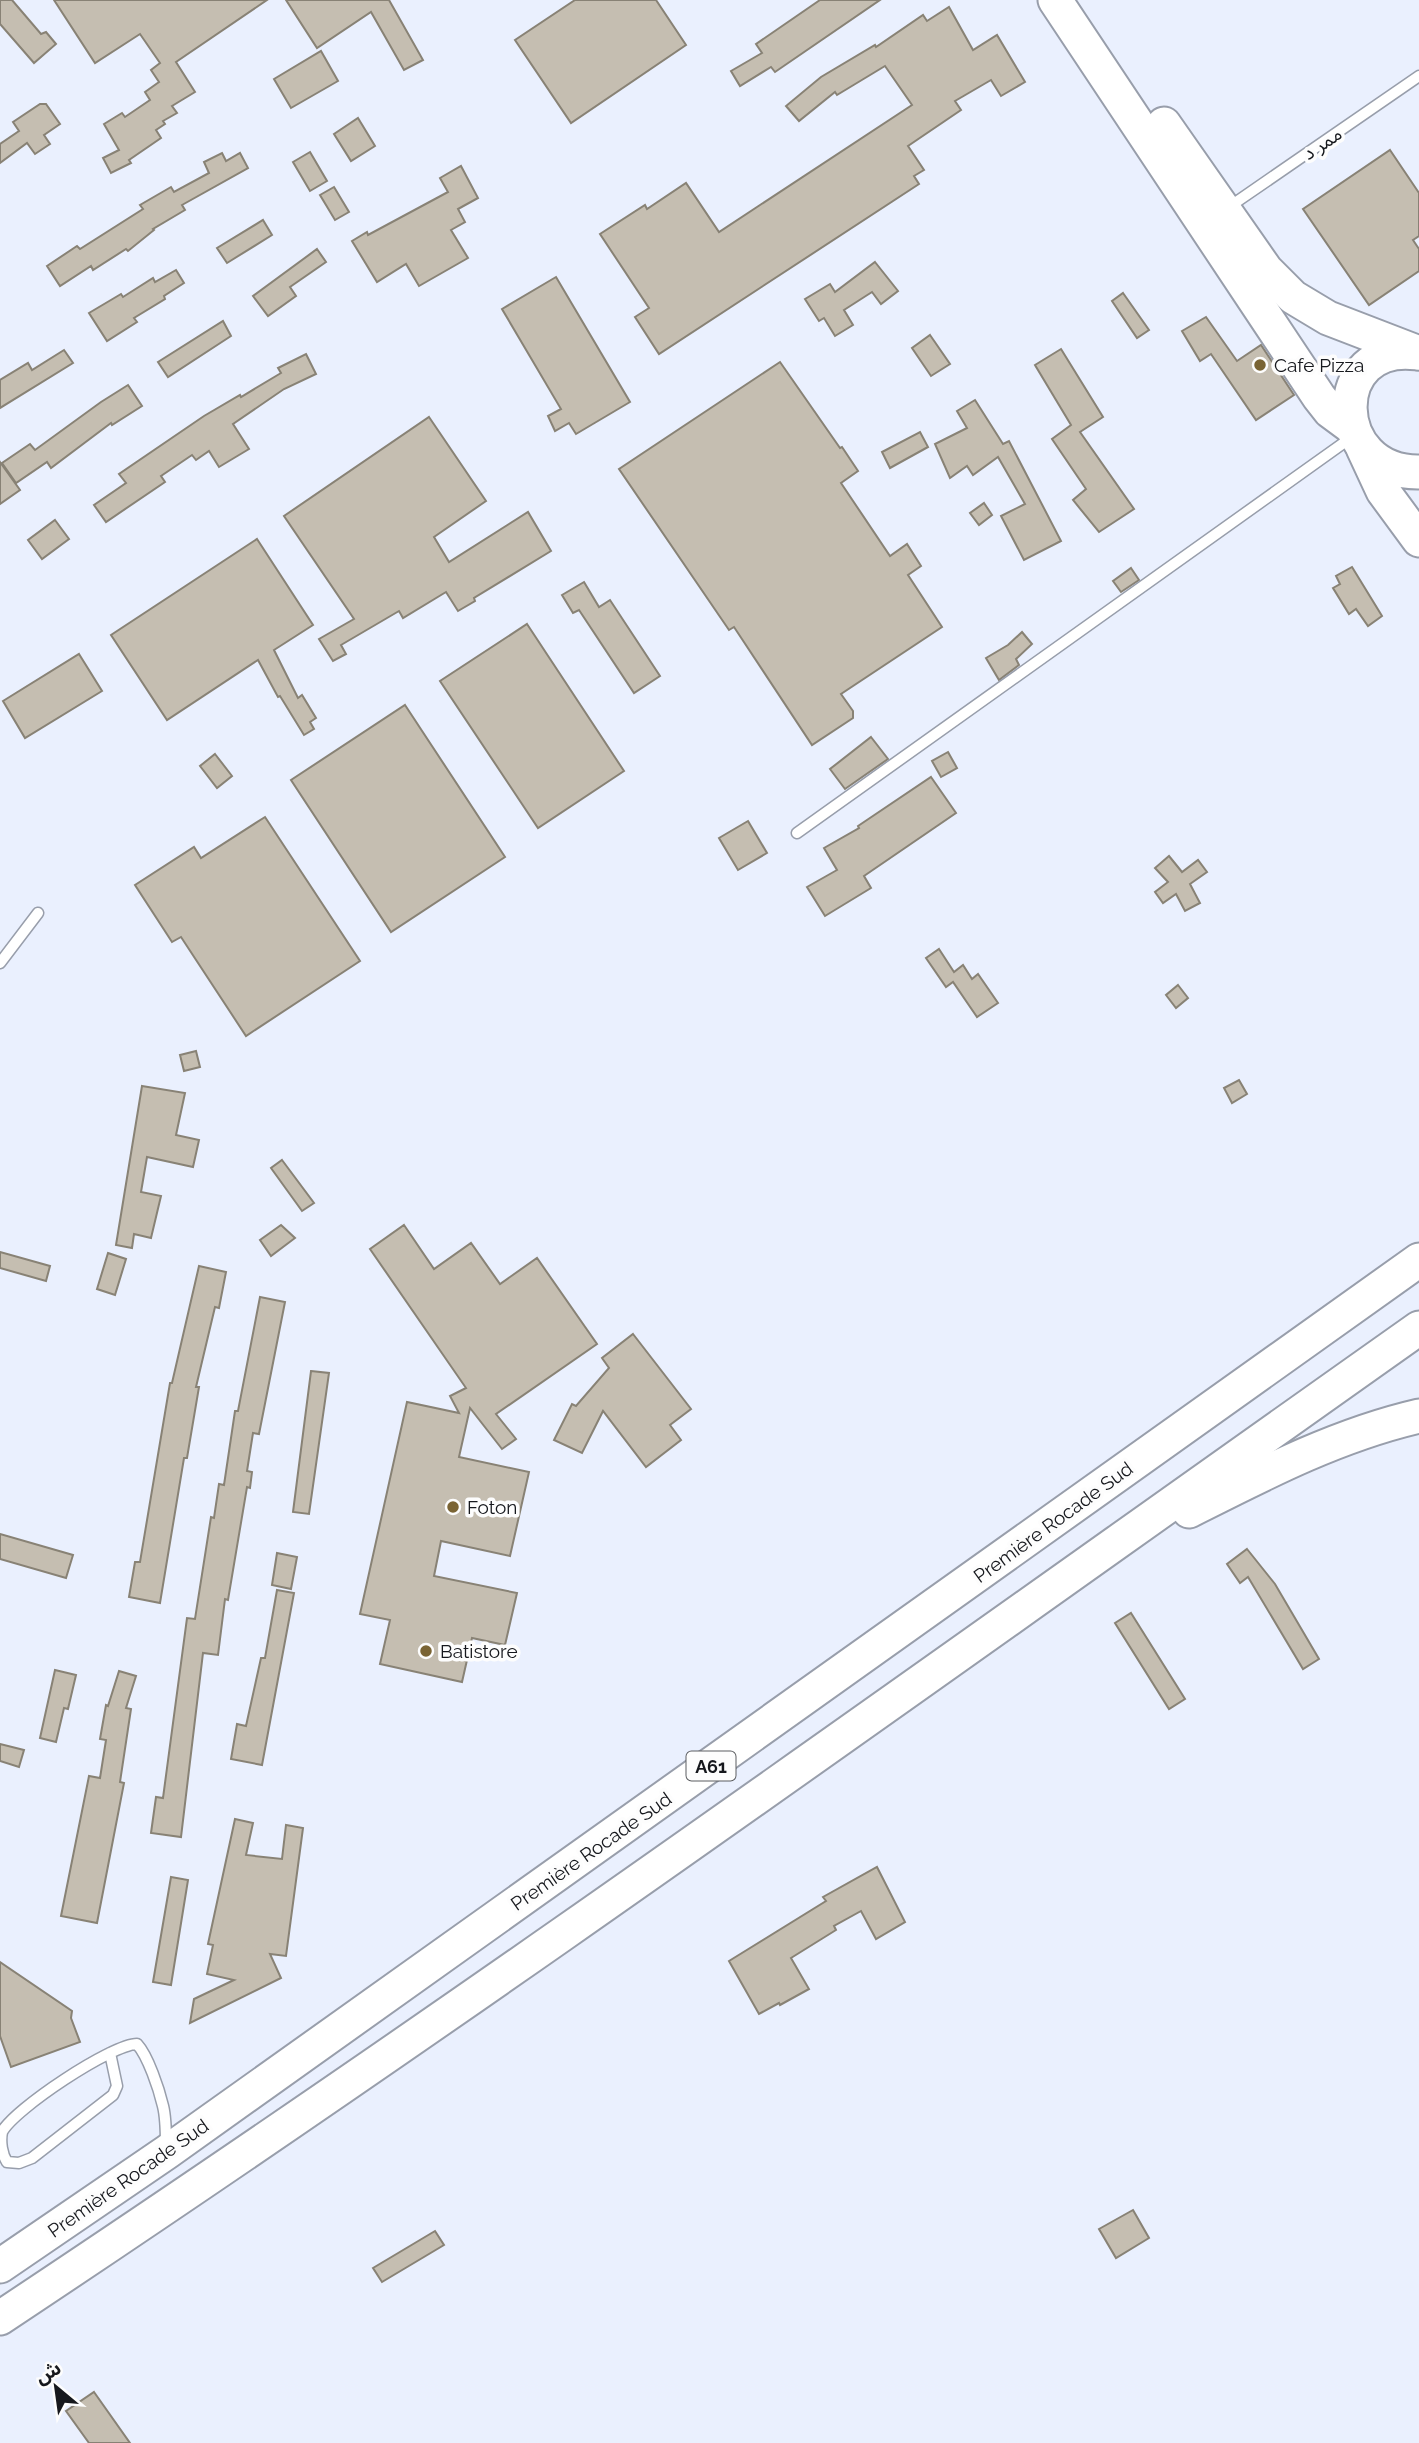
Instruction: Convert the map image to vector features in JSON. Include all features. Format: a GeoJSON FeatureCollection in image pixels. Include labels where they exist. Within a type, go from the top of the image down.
{"type":"FeatureCollection","features":[{"type":"Feature","properties":{"kind":"highway"},"geometry":{"type":"LineString","coordinates":[[1055,0],[1319,397],[1357,436],[1372,457],[1395,470],[1419,472]]}},
{"type":"Feature","properties":{"kind":"highway"},"geometry":{"type":"LineString","coordinates":[[1078,0],[1265,270],[1293,297],[1328,318],[1419,353]]}},
{"type":"Feature","properties":{"kind":"highway"},"geometry":{"type":"LineString","coordinates":[[1419,353],[1404,351],[1375,360],[1363,370],[1354,383],[1349,398],[1349,413],[1357,436],[1383,491],[1419,540]]}},
{"type":"Feature","properties":{"kind":"highway","name":"Première Rocade Sud"},"geometry":{"type":"LineString","coordinates":[[0,2266],[167,2152],[1419,1260]]}},
{"type":"Feature","properties":{"kind":"highway","name":"A61"},"geometry":{"type":"LineString","coordinates":[[0,2318],[588,1918],[1419,1328]]}},
{"type":"Feature","properties":{"kind":"highway"},"geometry":{"type":"LineString","coordinates":[[1090,1561],[1288,1461],[1339,1439],[1419,1416]]}},
{"type":"Feature","properties":{"kind":"lane","name":"ممر د"},"geometry":{"type":"LineString","coordinates":[[1224,210],[1419,76]]}},
{"type":"Feature","properties":{"kind":"lane"},"geometry":{"type":"LineString","coordinates":[[797,833],[1357,436]]}},
{"type":"Feature","properties":{"kind":"lane"},"geometry":{"type":"LineString","coordinates":[[0,963],[38,912]]}},
{"type":"Feature","properties":{"kind":"lane"},"geometry":{"type":"LineString","coordinates":[[110,2053],[117,2087],[113,2095],[32,2158],[19,2163],[7,2162],[1,2152],[1,2134],[13,2118],[52,2087],[110,2053],[128,2044],[136,2044],[142,2050],[164,2108],[167,2152]]}},
{"type":"Feature","properties":{"kind":"building"},"geometry":{"type":"Polygon","coordinates":[[[0,0],[12,0],[41,34],[46,32],[56,44],[34,63],[0,24],[0,0]]]}},
{"type":"Feature","properties":{"kind":"building"},"geometry":{"type":"Polygon","coordinates":[[[54,0],[267,0],[176,62],[195,92],[172,106],[177,113],[163,121],[165,124],[156,130],[161,138],[129,160],[131,163],[111,173],[103,158],[119,150],[104,124],[122,113],[125,117],[150,100],[145,92],[159,82],[151,70],[160,63],[140,34],[95,63],[54,0]]]}},
{"type":"Feature","properties":{"kind":"building"},"geometry":{"type":"Polygon","coordinates":[[[286,0],[389,0],[423,60],[404,70],[371,12],[317,48],[286,0]]]}},
{"type":"Feature","properties":{"kind":"building"},"geometry":{"type":"Polygon","coordinates":[[[575,0],[656,0],[686,45],[571,123],[515,40],[575,0]]]}},
{"type":"Feature","properties":{"kind":"building"},"geometry":{"type":"Polygon","coordinates":[[[820,0],[880,0],[775,72],[771,67],[740,86],[731,71],[762,53],[756,44],[820,0]]]}},
{"type":"Feature","properties":{"kind":"building"},"geometry":{"type":"Polygon","coordinates":[[[949,7],[973,50],[997,35],[1025,82],[1001,96],[991,80],[955,101],[961,110],[908,146],[924,170],[914,176],[919,184],[659,354],[635,317],[649,308],[600,234],[645,205],[647,209],[686,183],[719,232],[912,105],[885,66],[837,95],[835,92],[799,121],[786,106],[821,77],[875,45],[876,47],[923,15],[927,21],[949,7]]]}},
{"type":"Feature","properties":{"kind":"building"},"geometry":{"type":"Polygon","coordinates":[[[321,51],[338,81],[291,108],[274,79],[321,51]]]}},
{"type":"Feature","properties":{"kind":"building"},"geometry":{"type":"Polygon","coordinates":[[[40,104],[46,104],[60,124],[44,135],[50,144],[35,154],[27,143],[0,163],[0,144],[19,131],[13,122],[40,104]]]}},
{"type":"Feature","properties":{"kind":"building"},"geometry":{"type":"Polygon","coordinates":[[[358,118],[375,146],[351,161],[334,134],[358,118]]]}},
{"type":"Feature","properties":{"kind":"building"},"geometry":{"type":"Polygon","coordinates":[[[1390,150],[1419,193],[1419,236],[1413,240],[1419,249],[1419,271],[1369,305],[1303,209],[1390,150]]]}},
{"type":"Feature","properties":{"kind":"building"},"geometry":{"type":"Polygon","coordinates":[[[310,152],[327,181],[310,191],[293,162],[310,152]]]}},
{"type":"Feature","properties":{"kind":"building"},"geometry":{"type":"Polygon","coordinates":[[[222,153],[226,161],[240,153],[248,168],[182,205],[185,210],[153,229],[128,251],[126,249],[93,270],[91,266],[60,286],[47,266],[77,246],[80,249],[143,209],[140,205],[171,187],[174,192],[209,173],[204,162],[222,153]]]}},
{"type":"Feature","properties":{"kind":"building"},"geometry":{"type":"Polygon","coordinates":[[[461,166],[478,198],[458,209],[465,222],[451,230],[468,258],[419,286],[406,264],[377,282],[352,241],[448,192],[440,178],[461,166]]]}},
{"type":"Feature","properties":{"kind":"building"},"geometry":{"type":"Polygon","coordinates":[[[334,187],[349,212],[335,220],[320,195],[334,187]]]}},
{"type":"Feature","properties":{"kind":"building"},"geometry":{"type":"Polygon","coordinates":[[[263,220],[272,235],[227,263],[217,248],[263,220]]]}},
{"type":"Feature","properties":{"kind":"building"},"geometry":{"type":"Polygon","coordinates":[[[317,249],[326,262],[290,287],[296,296],[268,316],[253,296],[317,249]]]}},
{"type":"Feature","properties":{"kind":"building"},"geometry":{"type":"Polygon","coordinates":[[[875,262],[898,291],[881,304],[872,292],[844,310],[853,325],[835,336],[824,318],[819,321],[805,299],[830,284],[835,292],[875,262]]]}},
{"type":"Feature","properties":{"kind":"building"},"geometry":{"type":"Polygon","coordinates":[[[176,270],[184,283],[164,296],[165,299],[134,318],[137,322],[107,341],[89,313],[121,294],[123,297],[153,278],[155,282],[176,270]]]}},
{"type":"Feature","properties":{"kind":"building"},"geometry":{"type":"Polygon","coordinates":[[[556,277],[630,402],[576,434],[569,423],[555,431],[548,416],[561,409],[502,309],[556,277]]]}},
{"type":"Feature","properties":{"kind":"building"},"geometry":{"type":"Polygon","coordinates":[[[1123,293],[1149,330],[1137,338],[1112,301],[1123,293]]]}},
{"type":"Feature","properties":{"kind":"building"},"geometry":{"type":"Polygon","coordinates":[[[1206,317],[1237,361],[1261,345],[1294,395],[1256,420],[1211,354],[1200,361],[1182,331],[1206,317]]]}},
{"type":"Feature","properties":{"kind":"building"},"geometry":{"type":"Polygon","coordinates":[[[223,321],[231,336],[168,377],[158,362],[223,321]]]}},
{"type":"Feature","properties":{"kind":"building"},"geometry":{"type":"Polygon","coordinates":[[[930,335],[950,364],[931,376],[912,348],[930,335]]]}},
{"type":"Feature","properties":{"kind":"building"},"geometry":{"type":"Polygon","coordinates":[[[1061,349],[1103,417],[1080,432],[1134,509],[1099,532],[1073,500],[1086,489],[1052,439],[1071,425],[1035,365],[1061,349]]]}},
{"type":"Feature","properties":{"kind":"building"},"geometry":{"type":"Polygon","coordinates":[[[64,350],[73,363],[0,408],[0,380],[28,363],[32,370],[64,350]]]}},
{"type":"Feature","properties":{"kind":"building"},"geometry":{"type":"Polygon","coordinates":[[[306,354],[316,374],[284,389],[233,424],[249,449],[219,467],[209,451],[196,460],[192,455],[161,476],[165,482],[106,522],[94,505],[126,483],[119,474],[204,416],[281,373],[278,368],[306,354]]]}},
{"type":"Feature","properties":{"kind":"building"},"geometry":{"type":"Polygon","coordinates":[[[780,362],[858,471],[841,483],[890,556],[907,544],[921,566],[908,575],[942,627],[841,694],[853,711],[853,718],[812,745],[734,627],[729,630],[619,469],[780,362]]]}},
{"type":"Feature","properties":{"kind":"building"},"geometry":{"type":"Polygon","coordinates":[[[128,385],[142,406],[112,425],[111,423],[51,468],[47,462],[16,483],[2,463],[30,444],[35,450],[128,385]]]}},
{"type":"Feature","properties":{"kind":"building"},"geometry":{"type":"Polygon","coordinates":[[[975,400],[1003,444],[1009,441],[1061,541],[1024,560],[1001,516],[1025,504],[998,457],[973,475],[967,466],[950,478],[935,444],[967,428],[957,411],[975,400]]]}},
{"type":"Feature","properties":{"kind":"building"},"geometry":{"type":"Polygon","coordinates":[[[429,417],[486,501],[434,537],[449,562],[528,512],[551,551],[474,598],[475,601],[458,611],[446,592],[403,618],[399,611],[341,645],[346,654],[333,661],[319,639],[354,619],[284,516],[429,417]]]}},
{"type":"Feature","properties":{"kind":"building"},"geometry":{"type":"Polygon","coordinates":[[[920,432],[928,447],[890,468],[882,452],[920,432]]]}},
{"type":"Feature","properties":{"kind":"building"},"geometry":{"type":"Polygon","coordinates":[[[0,462],[20,490],[0,504],[0,462]]]}},
{"type":"Feature","properties":{"kind":"building"},"geometry":{"type":"Polygon","coordinates":[[[984,503],[992,515],[979,525],[970,513],[984,503]]]}},
{"type":"Feature","properties":{"kind":"building"},"geometry":{"type":"Polygon","coordinates":[[[55,520],[69,539],[42,559],[28,540],[55,520]]]}},
{"type":"Feature","properties":{"kind":"building"},"geometry":{"type":"Polygon","coordinates":[[[257,539],[313,625],[274,650],[298,698],[302,695],[316,718],[310,722],[314,729],[304,735],[280,696],[278,697],[258,660],[167,720],[111,635],[257,539]]]}},
{"type":"Feature","properties":{"kind":"building"},"geometry":{"type":"Polygon","coordinates":[[[1352,567],[1382,616],[1368,626],[1356,609],[1349,614],[1333,588],[1340,584],[1336,576],[1352,567]]]}},
{"type":"Feature","properties":{"kind":"building"},"geometry":{"type":"Polygon","coordinates":[[[1131,568],[1139,580],[1121,592],[1113,581],[1131,568]]]}},
{"type":"Feature","properties":{"kind":"building"},"geometry":{"type":"Polygon","coordinates":[[[584,582],[599,607],[610,600],[660,676],[634,693],[579,610],[573,613],[562,595],[584,582]]]}},
{"type":"Feature","properties":{"kind":"building"},"geometry":{"type":"Polygon","coordinates":[[[527,624],[624,771],[538,828],[440,681],[527,624]]]}},
{"type":"Feature","properties":{"kind":"building"},"geometry":{"type":"Polygon","coordinates":[[[1022,632],[1032,644],[1016,659],[1019,665],[999,680],[986,658],[1008,645],[1022,632]]]}},
{"type":"Feature","properties":{"kind":"building"},"geometry":{"type":"Polygon","coordinates":[[[79,654],[102,691],[25,738],[3,701],[79,654]]]}},
{"type":"Feature","properties":{"kind":"building"},"geometry":{"type":"Polygon","coordinates":[[[405,705],[505,857],[391,932],[291,780],[405,705]]]}},
{"type":"Feature","properties":{"kind":"building"},"geometry":{"type":"Polygon","coordinates":[[[871,737],[888,759],[845,789],[830,769],[871,737]]]}},
{"type":"Feature","properties":{"kind":"building"},"geometry":{"type":"Polygon","coordinates":[[[948,752],[957,768],[941,777],[932,761],[948,752]]]}},
{"type":"Feature","properties":{"kind":"building"},"geometry":{"type":"Polygon","coordinates":[[[215,754],[232,776],[217,788],[200,766],[215,754]]]}},
{"type":"Feature","properties":{"kind":"building"},"geometry":{"type":"Polygon","coordinates":[[[931,777],[956,813],[864,876],[871,888],[825,916],[807,887],[837,870],[824,848],[859,828],[858,826],[931,777]]]}},
{"type":"Feature","properties":{"kind":"building"},"geometry":{"type":"Polygon","coordinates":[[[265,817],[360,961],[246,1036],[181,937],[172,942],[135,885],[194,847],[201,858],[265,817]]]}},
{"type":"Feature","properties":{"kind":"building"},"geometry":{"type":"Polygon","coordinates":[[[748,821],[767,853],[738,870],[719,838],[748,821]]]}},
{"type":"Feature","properties":{"kind":"building"},"geometry":{"type":"Polygon","coordinates":[[[1169,856],[1182,872],[1198,860],[1207,872],[1190,884],[1200,903],[1185,911],[1176,894],[1163,903],[1155,892],[1168,882],[1155,868],[1169,856]]]}},
{"type":"Feature","properties":{"kind":"building"},"geometry":{"type":"Polygon","coordinates":[[[939,949],[954,972],[963,965],[972,979],[978,974],[998,1003],[977,1017],[953,982],[946,987],[926,958],[939,949]]]}},
{"type":"Feature","properties":{"kind":"building"},"geometry":{"type":"Polygon","coordinates":[[[1178,985],[1188,998],[1176,1008],[1166,995],[1178,985]]]}},
{"type":"Feature","properties":{"kind":"building"},"geometry":{"type":"Polygon","coordinates":[[[196,1051],[200,1067],[184,1071],[180,1055],[196,1051]]]}},
{"type":"Feature","properties":{"kind":"building"},"geometry":{"type":"Polygon","coordinates":[[[1239,1080],[1247,1094],[1232,1103],[1224,1088],[1239,1080]]]}},
{"type":"Feature","properties":{"kind":"building"},"geometry":{"type":"Polygon","coordinates":[[[142,1086],[185,1093],[176,1135],[199,1140],[193,1167],[147,1157],[141,1192],[161,1196],[151,1238],[134,1234],[132,1248],[116,1245],[142,1086]]]}},
{"type":"Feature","properties":{"kind":"building"},"geometry":{"type":"Polygon","coordinates":[[[282,1160],[314,1203],[302,1211],[271,1168],[282,1160]]]}},
{"type":"Feature","properties":{"kind":"building"},"geometry":{"type":"Polygon","coordinates":[[[281,1225],[295,1238],[271,1256],[260,1240],[281,1225]]]}},
{"type":"Feature","properties":{"kind":"building"},"geometry":{"type":"Polygon","coordinates":[[[404,1225],[434,1269],[471,1243],[500,1284],[537,1258],[597,1344],[496,1414],[516,1439],[502,1449],[470,1408],[459,1457],[529,1472],[510,1556],[441,1541],[434,1576],[517,1593],[505,1645],[472,1638],[462,1682],[380,1664],[390,1620],[360,1614],[407,1402],[459,1413],[450,1396],[466,1388],[370,1249],[404,1225]]]}},
{"type":"Feature","properties":{"kind":"building"},"geometry":{"type":"Polygon","coordinates":[[[0,1252],[50,1266],[46,1281],[0,1268],[0,1252]]]}},
{"type":"Feature","properties":{"kind":"building"},"geometry":{"type":"Polygon","coordinates":[[[108,1253],[126,1259],[115,1295],[97,1289],[108,1253]]]}},
{"type":"Feature","properties":{"kind":"building"},"geometry":{"type":"Polygon","coordinates":[[[199,1266],[226,1272],[219,1308],[215,1307],[196,1387],[199,1387],[187,1458],[184,1458],[160,1603],[129,1597],[135,1562],[140,1562],[170,1383],[199,1266]]]}},
{"type":"Feature","properties":{"kind":"building"},"geometry":{"type":"Polygon","coordinates":[[[260,1297],[285,1302],[259,1434],[253,1433],[247,1471],[252,1472],[250,1488],[247,1487],[228,1600],[225,1599],[218,1655],[203,1653],[181,1837],[151,1833],[156,1797],[163,1798],[187,1618],[195,1619],[211,1517],[214,1518],[219,1484],[224,1485],[235,1411],[238,1411],[260,1297]]]}},
{"type":"Feature","properties":{"kind":"building"},"geometry":{"type":"Polygon","coordinates":[[[633,1334],[691,1409],[670,1425],[681,1440],[646,1467],[603,1411],[582,1453],[554,1440],[572,1404],[576,1406],[609,1368],[602,1358],[633,1334]]]}},
{"type":"Feature","properties":{"kind":"building"},"geometry":{"type":"Polygon","coordinates":[[[311,1371],[329,1373],[309,1514],[293,1512],[311,1371]]]}},
{"type":"Feature","properties":{"kind":"building"},"geometry":{"type":"Polygon","coordinates":[[[0,1534],[73,1555],[66,1578],[0,1559],[0,1534]]]}},
{"type":"Feature","properties":{"kind":"building"},"geometry":{"type":"Polygon","coordinates":[[[1247,1549],[1275,1584],[1319,1659],[1303,1669],[1248,1577],[1240,1583],[1227,1564],[1247,1549]]]}},
{"type":"Feature","properties":{"kind":"building"},"geometry":{"type":"Polygon","coordinates":[[[277,1553],[297,1557],[291,1589],[272,1585],[277,1553]]]}},
{"type":"Feature","properties":{"kind":"building"},"geometry":{"type":"Polygon","coordinates":[[[277,1590],[294,1593],[262,1765],[231,1759],[237,1724],[246,1726],[261,1658],[265,1658],[277,1590]]]}},
{"type":"Feature","properties":{"kind":"building"},"geometry":{"type":"Polygon","coordinates":[[[1131,1613],[1185,1699],[1169,1709],[1115,1623],[1131,1613]]]}},
{"type":"Feature","properties":{"kind":"building"},"geometry":{"type":"Polygon","coordinates":[[[55,1670],[76,1675],[56,1742],[40,1738],[55,1670]]]}},
{"type":"Feature","properties":{"kind":"building"},"geometry":{"type":"Polygon","coordinates":[[[119,1671],[136,1676],[126,1708],[131,1709],[120,1782],[124,1783],[97,1923],[61,1916],[89,1776],[100,1778],[106,1740],[100,1739],[106,1705],[108,1706],[119,1671]]]}},
{"type":"Feature","properties":{"kind":"building"},"geometry":{"type":"Polygon","coordinates":[[[0,1744],[24,1750],[19,1767],[0,1761],[0,1744]]]}},
{"type":"Feature","properties":{"kind":"building"},"geometry":{"type":"Polygon","coordinates":[[[235,1819],[253,1823],[246,1855],[282,1859],[286,1825],[303,1828],[286,1956],[270,1954],[281,1978],[190,2023],[194,1999],[234,1980],[207,1974],[213,1945],[208,1944],[235,1819]]]}},
{"type":"Feature","properties":{"kind":"building"},"geometry":{"type":"Polygon","coordinates":[[[877,1867],[905,1922],[876,1939],[861,1911],[834,1926],[836,1930],[791,1958],[809,1989],[759,2014],[729,1961],[826,1901],[823,1897],[877,1867]]]}},
{"type":"Feature","properties":{"kind":"building"},"geometry":{"type":"Polygon","coordinates":[[[171,1877],[188,1880],[171,1985],[153,1982],[171,1877]]]}},
{"type":"Feature","properties":{"kind":"building"},"geometry":{"type":"Polygon","coordinates":[[[0,1962],[72,2011],[71,2018],[80,2042],[11,2067],[0,2036],[0,1962]]]}},
{"type":"Feature","properties":{"kind":"building"},"geometry":{"type":"Polygon","coordinates":[[[1133,2210],[1149,2238],[1116,2258],[1099,2229],[1133,2210]]]}},
{"type":"Feature","properties":{"kind":"building"},"geometry":{"type":"Polygon","coordinates":[[[435,2231],[444,2245],[382,2282],[373,2268],[435,2231]]]}},
{"type":"Feature","properties":{"kind":"building"},"geometry":{"type":"Polygon","coordinates":[[[94,2392],[130,2443],[89,2443],[66,2411],[94,2392]]]}},
{"type":"Feature","properties":{"kind":"place","name":"Cafe Pizza"},"geometry":{"type":"Point","coordinates":[1260,365]}},
{"type":"Feature","properties":{"kind":"place","name":"Foton"},"geometry":{"type":"Point","coordinates":[453,1507]}},
{"type":"Feature","properties":{"kind":"place","name":"Batistore"},"geometry":{"type":"Point","coordinates":[426,1651]}}]}
